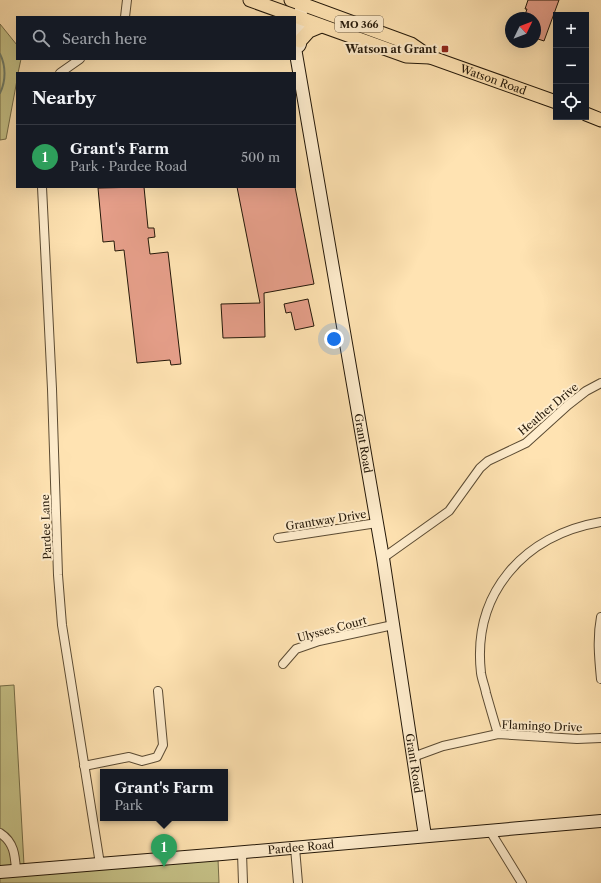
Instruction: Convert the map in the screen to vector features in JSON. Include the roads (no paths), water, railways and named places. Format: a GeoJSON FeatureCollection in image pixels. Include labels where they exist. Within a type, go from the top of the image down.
{"type":"FeatureCollection","features":[{"type":"Feature","properties":{"kind":"main road","name":"Watson Road"},"geometry":{"type":"LineString","coordinates":[[250,0],[274,12],[290,16]]}},
{"type":"Feature","properties":{"kind":"main road"},"geometry":{"type":"LineString","coordinates":[[314,0],[330,14]]}},
{"type":"Feature","properties":{"kind":"main road","name":"Watson Road"},"geometry":{"type":"LineString","coordinates":[[296,1],[411,44],[430,57],[553,101]]}},
{"type":"Feature","properties":{"kind":"main road","name":"Watson Road"},"geometry":{"type":"LineString","coordinates":[[296,18],[406,56],[430,57]]}},
{"type":"Feature","properties":{"kind":"main road"},"geometry":{"type":"LineString","coordinates":[[297,47],[309,32],[321,26]]}},
{"type":"Feature","properties":{"kind":"main road"},"geometry":{"type":"LineString","coordinates":[[589,115],[601,120]]}},
{"type":"Feature","properties":{"kind":"street"},"geometry":{"type":"LineString","coordinates":[[125,16],[127,0]]}},
{"type":"Feature","properties":{"kind":"street","name":"Grant Road"},"geometry":{"type":"LineString","coordinates":[[294,16],[296,1]]}},
{"type":"Feature","properties":{"kind":"street","name":"Grant Road"},"geometry":{"type":"LineString","coordinates":[[296,37],[303,99],[378,523],[425,836]]}},
{"type":"Feature","properties":{"kind":"street"},"geometry":{"type":"LineString","coordinates":[[61,72],[79,60]]}},
{"type":"Feature","properties":{"kind":"street","name":"Pardee Lane"},"geometry":{"type":"LineString","coordinates":[[42,188],[52,389],[58,575],[62,625],[100,864]]}},
{"type":"Feature","properties":{"kind":"street","name":"Heather Drive"},"geometry":{"type":"LineString","coordinates":[[383,558],[449,511],[480,468],[488,461],[526,443],[568,405],[601,383]]}},
{"type":"Feature","properties":{"kind":"street"},"geometry":{"type":"LineString","coordinates":[[498,734],[481,673],[480,637],[484,618],[497,587],[507,574],[527,554],[557,534],[584,525],[601,522]]}},
{"type":"Feature","properties":{"kind":"street","name":"Grantway Drive"},"geometry":{"type":"LineString","coordinates":[[278,538],[378,523]]}},
{"type":"Feature","properties":{"kind":"street"},"geometry":{"type":"LineString","coordinates":[[601,617],[598,632],[601,679]]}},
{"type":"Feature","properties":{"kind":"street","name":"Ulysses Court"},"geometry":{"type":"LineString","coordinates":[[283,664],[296,649],[320,641],[393,625]]}},
{"type":"Feature","properties":{"kind":"street"},"geometry":{"type":"LineString","coordinates":[[84,766],[129,757],[142,761],[157,757],[163,745],[158,691]]}},
{"type":"Feature","properties":{"kind":"street","name":"Flamingo Drive"},"geometry":{"type":"LineString","coordinates":[[413,757],[442,746],[498,734],[578,739],[601,738]]}},
{"type":"Feature","properties":{"kind":"street","name":"Pardee Road"},"geometry":{"type":"LineString","coordinates":[[0,872],[601,822]]}},
{"type":"Feature","properties":{"kind":"street"},"geometry":{"type":"LineString","coordinates":[[490,831],[522,883]]}},
{"type":"Feature","properties":{"kind":"street"},"geometry":{"type":"LineString","coordinates":[[0,833],[9,840],[12,846],[16,860],[16,870]]}},
{"type":"Feature","properties":{"kind":"street"},"geometry":{"type":"LineString","coordinates":[[295,848],[298,883]]}},
{"type":"Feature","properties":{"kind":"street"},"geometry":{"type":"LineString","coordinates":[[242,853],[243,883]]}},
{"type":"Feature","properties":{"kind":"waterway"},"geometry":{"type":"LineString","coordinates":[[0,54],[4,74],[0,93]]}},
{"type":"Feature","properties":{"kind":"place","name":"Watson at Grant"},"geometry":{"type":"Point","coordinates":[445,49]}},
{"type":"Feature","properties":{"kind":"place","name":"Grant's Farm"},"geometry":{"type":"Point","coordinates":[164,867]}}]}
